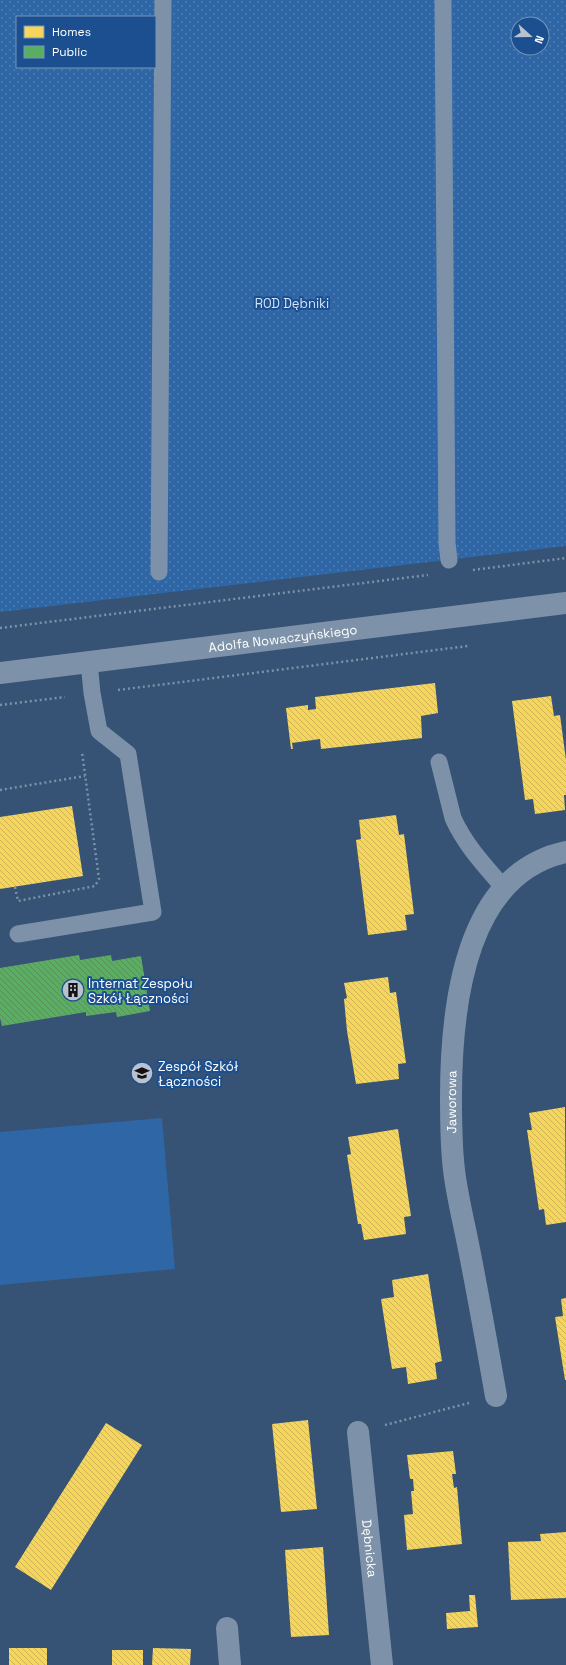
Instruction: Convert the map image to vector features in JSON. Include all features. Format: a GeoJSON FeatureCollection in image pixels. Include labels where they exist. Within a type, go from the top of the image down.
{"type":"FeatureCollection","features":[{"type":"Feature","properties":{"kind":"street","name":"Adolfa Nowaczyńskiego"},"geometry":{"type":"LineString","coordinates":[[0,673],[566,603]]}},
{"type":"Feature","properties":{"kind":"street","name":"Jaworowa"},"geometry":{"type":"LineString","coordinates":[[496,1396],[454,1169],[451,1129],[451,1057],[455,1014],[469,951],[483,919],[492,903],[504,888],[530,866],[542,860],[566,852]]}},
{"type":"Feature","properties":{"kind":"street","name":"Dębnicka"},"geometry":{"type":"LineString","coordinates":[[358,1432],[382,1665]]}},
{"type":"Feature","properties":{"kind":"street"},"geometry":{"type":"LineString","coordinates":[[227,1628],[230,1665]]}},
{"type":"Feature","properties":{"kind":"lane"},"geometry":{"type":"LineString","coordinates":[[159,572],[163,0]]}},
{"type":"Feature","properties":{"kind":"lane"},"geometry":{"type":"LineString","coordinates":[[443,0],[447,543],[449,560]]}},
{"type":"Feature","properties":{"kind":"lane"},"geometry":{"type":"LineString","coordinates":[[18,934],[153,912],[128,754],[99,731],[92,693],[89,662]]}},
{"type":"Feature","properties":{"kind":"lane"},"geometry":{"type":"LineString","coordinates":[[439,762],[457,826],[469,845],[504,888]]}},
{"type":"Feature","properties":{"kind":"path"},"geometry":{"type":"LineString","coordinates":[[472,570],[566,558]]}},
{"type":"Feature","properties":{"kind":"path"},"geometry":{"type":"LineString","coordinates":[[0,628],[432,575]]}},
{"type":"Feature","properties":{"kind":"path"},"geometry":{"type":"LineString","coordinates":[[0,705],[471,646]]}},
{"type":"Feature","properties":{"kind":"path"},"geometry":{"type":"LineString","coordinates":[[0,790],[85,776],[99,879],[95,886],[18,901],[15,887]]}},
{"type":"Feature","properties":{"kind":"path"},"geometry":{"type":"LineString","coordinates":[[358,1432],[496,1396]]}},
{"type":"Feature","properties":{"kind":"green space","name":"ROD Dębniki"},"geometry":{"type":"Polygon","coordinates":[[[0,0],[566,0],[566,546],[0,612],[0,0]]]}},
{"type":"Feature","properties":{"kind":"green space"},"geometry":{"type":"Polygon","coordinates":[[[162,1118],[175,1269],[0,1285],[0,1132],[162,1118]]]}},
{"type":"Feature","properties":{"kind":"building: Homes"},"geometry":{"type":"Polygon","coordinates":[[[435,683],[438,713],[421,716],[422,738],[321,749],[320,739],[292,743],[293,749],[291,749],[286,708],[308,705],[308,710],[316,709],[315,697],[435,683]]]}},
{"type":"Feature","properties":{"kind":"building: Homes"},"geometry":{"type":"Polygon","coordinates":[[[551,696],[554,716],[560,715],[566,760],[566,795],[564,795],[565,810],[535,814],[533,799],[525,800],[512,701],[551,696]]]}},
{"type":"Feature","properties":{"kind":"building: Homes"},"geometry":{"type":"Polygon","coordinates":[[[72,806],[83,876],[0,889],[0,817],[72,806]]]}},
{"type":"Feature","properties":{"kind":"building: Homes"},"geometry":{"type":"Polygon","coordinates":[[[396,815],[399,835],[404,834],[414,914],[405,915],[407,930],[368,935],[356,840],[361,839],[359,820],[396,815]]]}},
{"type":"Feature","properties":{"kind":"building: Homes"},"geometry":{"type":"Polygon","coordinates":[[[388,977],[390,993],[396,992],[406,1063],[398,1064],[399,1079],[356,1084],[347,1031],[344,999],[347,998],[344,983],[388,977]]]}},
{"type":"Feature","properties":{"kind":"building: Homes"},"geometry":{"type":"Polygon","coordinates":[[[565,1107],[566,1222],[546,1225],[544,1209],[539,1210],[527,1130],[532,1130],[529,1113],[565,1107]]]}},
{"type":"Feature","properties":{"kind":"building: Homes"},"geometry":{"type":"Polygon","coordinates":[[[398,1129],[411,1216],[404,1217],[406,1234],[364,1240],[361,1224],[358,1224],[347,1155],[351,1154],[348,1137],[398,1129]]]}},
{"type":"Feature","properties":{"kind":"building: Homes"},"geometry":{"type":"Polygon","coordinates":[[[428,1274],[442,1361],[435,1363],[437,1379],[408,1384],[406,1367],[392,1369],[381,1299],[394,1297],[392,1280],[428,1274]]]}},
{"type":"Feature","properties":{"kind":"building: Homes"},"geometry":{"type":"Polygon","coordinates":[[[566,1298],[565,1380],[555,1317],[563,1316],[561,1299],[566,1298]]]}},
{"type":"Feature","properties":{"kind":"building: Homes"},"geometry":{"type":"Polygon","coordinates":[[[308,1420],[317,1509],[281,1512],[272,1424],[308,1420]]]}},
{"type":"Feature","properties":{"kind":"building: Homes"},"geometry":{"type":"Polygon","coordinates":[[[106,1423],[142,1445],[51,1590],[15,1567],[106,1423]]]}},
{"type":"Feature","properties":{"kind":"building: Homes"},"geometry":{"type":"Polygon","coordinates":[[[453,1451],[456,1474],[452,1474],[454,1488],[457,1487],[462,1544],[407,1550],[404,1515],[413,1514],[411,1491],[414,1491],[413,1479],[410,1479],[407,1455],[453,1451]]]}},
{"type":"Feature","properties":{"kind":"building: Homes"},"geometry":{"type":"Polygon","coordinates":[[[566,1532],[566,1598],[511,1600],[508,1542],[541,1541],[540,1534],[566,1532]]]}},
{"type":"Feature","properties":{"kind":"building: Homes"},"geometry":{"type":"Polygon","coordinates":[[[323,1547],[329,1635],[291,1637],[285,1550],[323,1547]]]}},
{"type":"Feature","properties":{"kind":"building: Homes"},"geometry":{"type":"Polygon","coordinates":[[[469,1595],[475,1595],[478,1627],[447,1629],[446,1613],[470,1611],[469,1595]]]}},
{"type":"Feature","properties":{"kind":"building: Homes"},"geometry":{"type":"Polygon","coordinates":[[[9,1648],[47,1648],[47,1665],[9,1665],[9,1648]]]}},
{"type":"Feature","properties":{"kind":"building: Homes"},"geometry":{"type":"Polygon","coordinates":[[[153,1648],[191,1649],[190,1665],[152,1665],[153,1648]]]}},
{"type":"Feature","properties":{"kind":"building: Homes"},"geometry":{"type":"Polygon","coordinates":[[[112,1650],[143,1650],[143,1665],[112,1665],[112,1650]]]}},
{"type":"Feature","properties":{"kind":"building: Public","name":"Internat Zespołu Szkół Łączności"},"geometry":{"type":"Polygon","coordinates":[[[79,955],[80,960],[111,955],[112,961],[141,956],[150,1011],[117,1017],[116,1012],[86,1016],[86,1012],[2,1026],[0,1018],[0,968],[79,955]]]}},
{"type":"Feature","properties":{"kind":"place","name":"Internat Zespołu Szkół Łączności"},"geometry":{"type":"Point","coordinates":[73,990]}},
{"type":"Feature","properties":{"kind":"place","name":"Zespół Szkół Łączności"},"geometry":{"type":"Point","coordinates":[142,1073]}}]}
